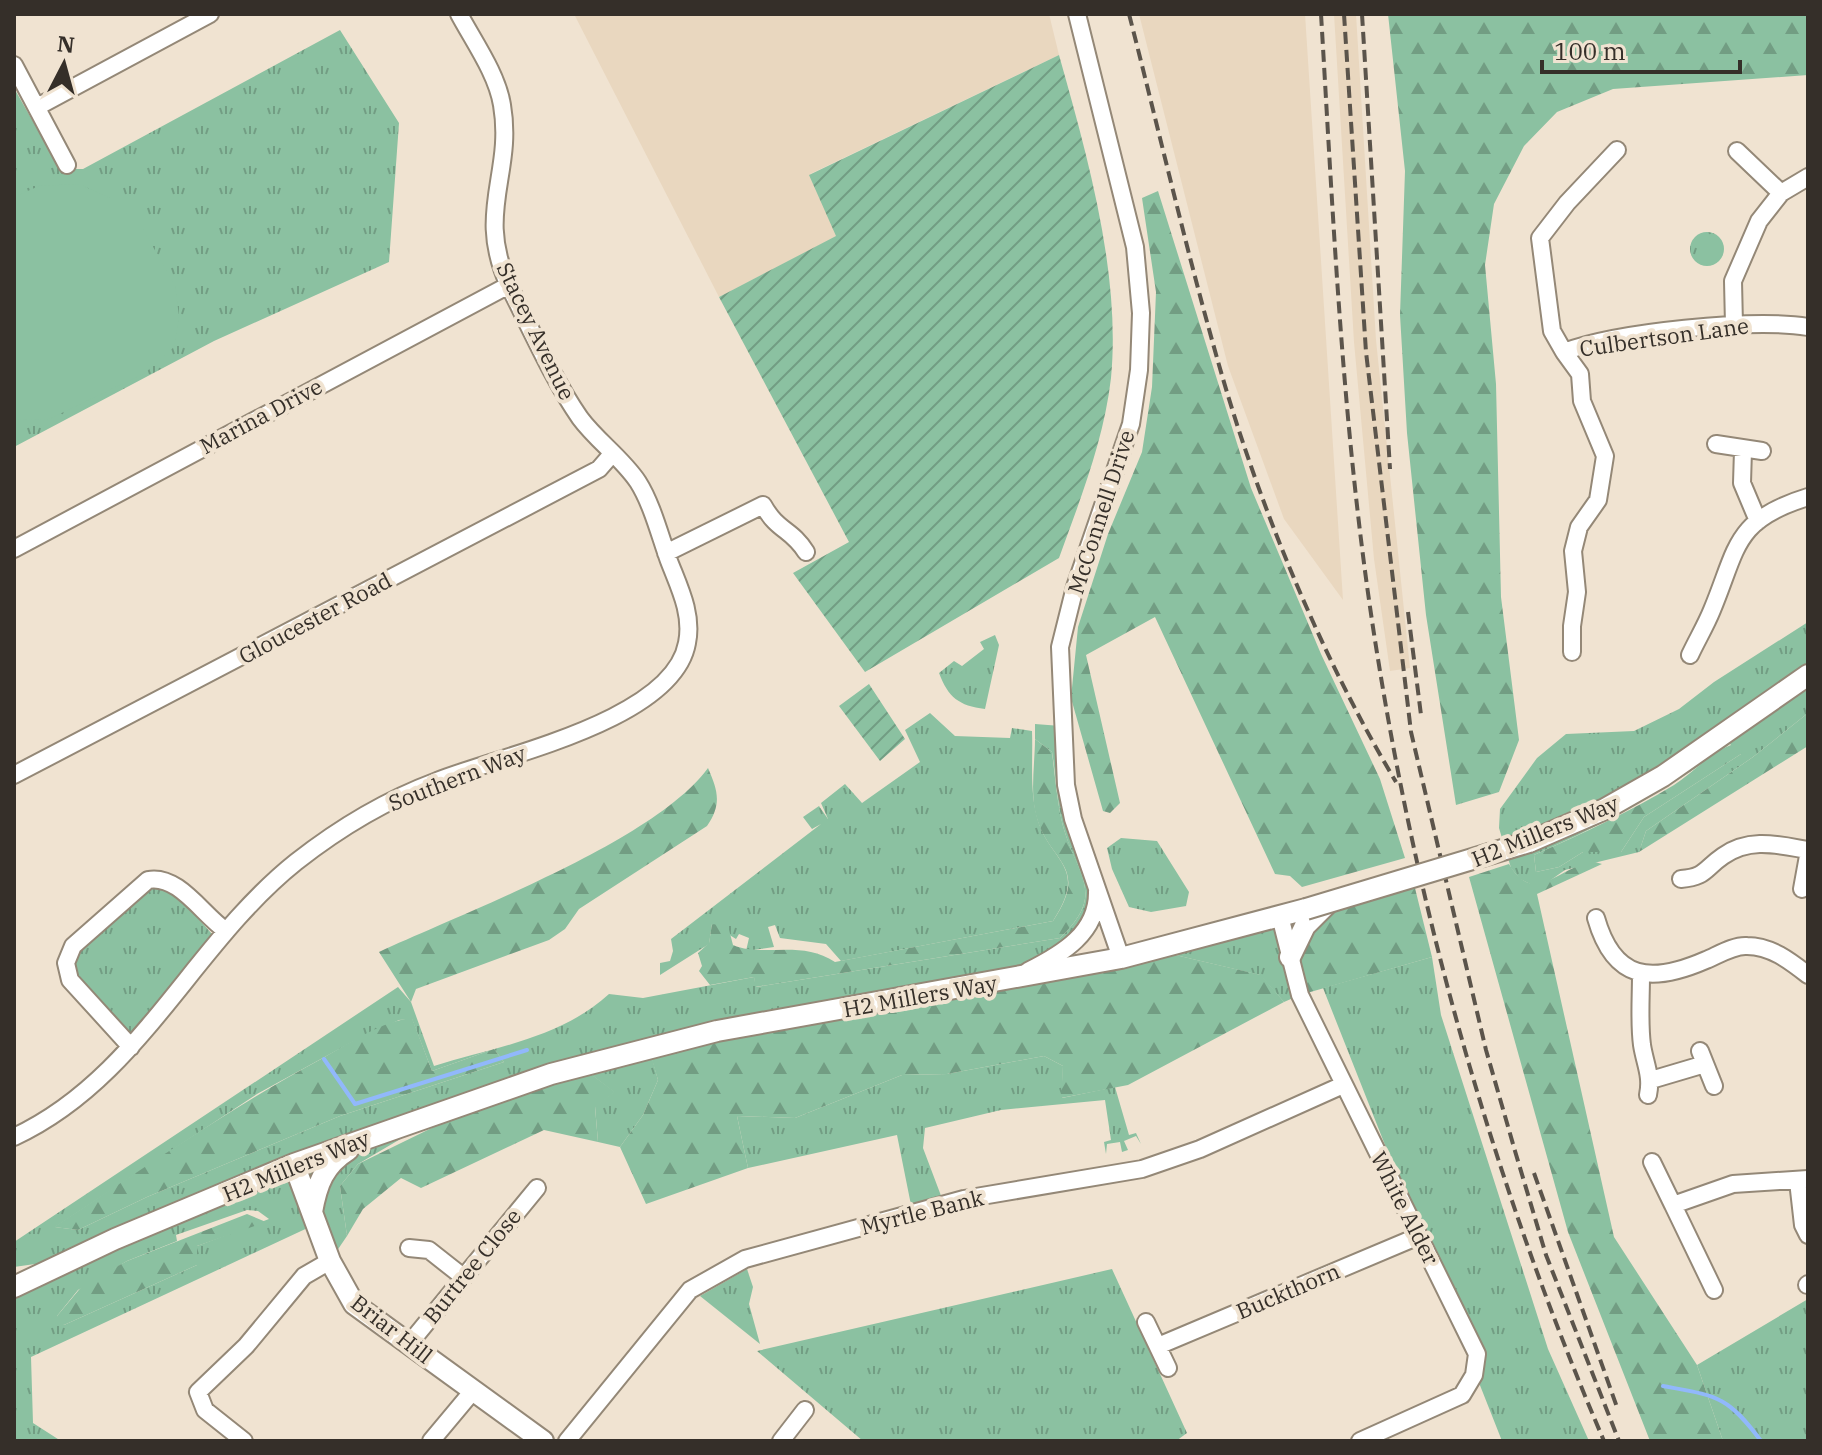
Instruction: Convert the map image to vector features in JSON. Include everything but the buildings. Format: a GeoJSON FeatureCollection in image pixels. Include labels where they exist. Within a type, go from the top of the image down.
{"type":"FeatureCollection","features":[{"type":"Feature","properties":{"kind":"street"},"geometry":{"type":"LineString","coordinates":[[37,107],[210,14]]}},
{"type":"Feature","properties":{"kind":"street","name":"Stacey Avenue"},"geometry":{"type":"LineString","coordinates":[[459,14],[502,102],[504,144],[494,195],[493,227],[498,259],[568,399],[612,454]]}},
{"type":"Feature","properties":{"kind":"street","name":"McConnell Drive"},"geometry":{"type":"LineString","coordinates":[[1077,14],[1135,247],[1141,313],[1139,370],[1131,424],[1075,587],[1060,647],[1066,785],[1073,819],[1121,958]]}},
{"type":"Feature","properties":{"kind":"street"},"geometry":{"type":"LineString","coordinates":[[14,65],[67,165]]}},
{"type":"Feature","properties":{"kind":"street","name":"Culbertson Lane"},"geometry":{"type":"LineString","coordinates":[[1617,150],[1567,203],[1540,238],[1552,331],[1564,352],[1588,343],[1734,325],[1782,323],[1808,327]]}},
{"type":"Feature","properties":{"kind":"street"},"geometry":{"type":"LineString","coordinates":[[1737,151],[1781,193]]}},
{"type":"Feature","properties":{"kind":"street"},"geometry":{"type":"LineString","coordinates":[[1734,325],[1733,281],[1759,221],[1781,193],[1808,177]]}},
{"type":"Feature","properties":{"kind":"street","name":"Marina Drive"},"geometry":{"type":"LineString","coordinates":[[14,549],[509,285]]}},
{"type":"Feature","properties":{"kind":"street"},"geometry":{"type":"LineString","coordinates":[[1564,352],[1580,374],[1582,401],[1605,456],[1598,500],[1579,527],[1573,551],[1577,592],[1572,652]]}},
{"type":"Feature","properties":{"kind":"street"},"geometry":{"type":"LineString","coordinates":[[1716,444],[1762,451]]}},
{"type":"Feature","properties":{"kind":"street"},"geometry":{"type":"LineString","coordinates":[[1743,450],[1742,483],[1758,521]]}},
{"type":"Feature","properties":{"kind":"street","name":"Southern Way"},"geometry":{"type":"LineString","coordinates":[[14,1137],[79,1098],[131,1047],[225,930],[266,887],[343,827],[434,782],[567,738],[621,714],[656,690],[675,669],[688,645],[687,607],[638,482],[612,454]]}},
{"type":"Feature","properties":{"kind":"street","name":"Gloucester Road"},"geometry":{"type":"LineString","coordinates":[[14,775],[599,469],[612,454]]}},
{"type":"Feature","properties":{"kind":"street"},"geometry":{"type":"LineString","coordinates":[[1690,655],[1713,609],[1729,559],[1758,521],[1789,503],[1808,497]]}},
{"type":"Feature","properties":{"kind":"street"},"geometry":{"type":"LineString","coordinates":[[666,553],[763,505],[774,526],[796,536],[806,552]]}},
{"type":"Feature","properties":{"kind":"street","name":"H2 Millers Way"},"geometry":{"type":"LineString","coordinates":[[14,1287],[115,1239],[294,1164],[551,1074],[683,1040],[1121,958],[1306,909],[1529,842],[1605,809],[1663,776],[1808,675]]}},
{"type":"Feature","properties":{"kind":"street"},"geometry":{"type":"LineString","coordinates":[[1681,879],[1699,878],[1724,855],[1758,842],[1808,853],[1800,889]]}},
{"type":"Feature","properties":{"kind":"street"},"geometry":{"type":"LineString","coordinates":[[131,1047],[70,980],[66,963],[73,946],[148,880],[156,878],[176,886],[207,918],[225,930]]}},
{"type":"Feature","properties":{"kind":"street"},"geometry":{"type":"LineString","coordinates":[[1009,980],[1060,953],[1085,932],[1097,905],[1097,882]]}},
{"type":"Feature","properties":{"kind":"street"},"geometry":{"type":"LineString","coordinates":[[1290,957],[1305,926],[1329,902]]}},
{"type":"Feature","properties":{"kind":"street","name":"White Alder"},"geometry":{"type":"LineString","coordinates":[[1280,916],[1300,995],[1477,1354],[1474,1375],[1462,1395],[1360,1441]]}},
{"type":"Feature","properties":{"kind":"street"},"geometry":{"type":"LineString","coordinates":[[1596,918],[1604,946],[1617,962],[1641,975],[1682,970],[1746,945],[1781,955],[1808,975]]}},
{"type":"Feature","properties":{"kind":"street"},"geometry":{"type":"LineString","coordinates":[[1641,975],[1642,1047],[1650,1088],[1702,1058],[1714,1086]]}},
{"type":"Feature","properties":{"kind":"street","name":"Myrtle Bank"},"geometry":{"type":"LineString","coordinates":[[567,1441],[690,1290],[745,1259],[964,1199],[1138,1170],[1200,1149],[1343,1085]]}},
{"type":"Feature","properties":{"kind":"street"},"geometry":{"type":"LineString","coordinates":[[312,1215],[319,1179],[333,1159],[372,1135]]}},
{"type":"Feature","properties":{"kind":"street"},"geometry":{"type":"LineString","coordinates":[[1652,1162],[1714,1290]]}},
{"type":"Feature","properties":{"kind":"street","name":"Briar Hill"},"geometry":{"type":"LineString","coordinates":[[294,1164],[330,1261],[354,1304],[543,1441]]}},
{"type":"Feature","properties":{"kind":"street"},"geometry":{"type":"LineString","coordinates":[[1673,1205],[1733,1184],[1803,1180],[1803,1225],[1808,1235]]}},
{"type":"Feature","properties":{"kind":"street","name":"Burtree Close"},"geometry":{"type":"LineString","coordinates":[[409,1344],[537,1188]]}},
{"type":"Feature","properties":{"kind":"street","name":"Buckthorn"},"geometry":{"type":"LineString","coordinates":[[1158,1346],[1419,1236]]}},
{"type":"Feature","properties":{"kind":"street"},"geometry":{"type":"LineString","coordinates":[[409,1248],[429,1250],[462,1276]]}},
{"type":"Feature","properties":{"kind":"street"},"geometry":{"type":"LineString","coordinates":[[244,1441],[205,1410],[198,1392],[246,1346],[304,1276],[330,1261]]}},
{"type":"Feature","properties":{"kind":"street"},"geometry":{"type":"LineString","coordinates":[[1146,1322],[1168,1368]]}},
{"type":"Feature","properties":{"kind":"street"},"geometry":{"type":"LineString","coordinates":[[431,1441],[472,1392]]}},
{"type":"Feature","properties":{"kind":"street"},"geometry":{"type":"LineString","coordinates":[[781,1441],[805,1410]]}},
{"type":"Feature","properties":{"kind":"shaded area"},"geometry":{"type":"Polygon","coordinates":[[[574,14],[1049,14],[1059,55],[810,174],[837,236],[719,297],[574,14]]]}},
{"type":"Feature","properties":{"kind":"shaded area"},"geometry":{"type":"Polygon","coordinates":[[[1139,14],[1305,14],[1343,600],[1284,519],[1228,366],[1139,14]]]}},
{"type":"Feature","properties":{"kind":"shaded area"},"geometry":{"type":"Polygon","coordinates":[[[1334,14],[1356,14],[1376,340],[1410,668],[1390,671],[1374,559],[1354,342],[1334,14]]]}},
{"type":"Feature","properties":{"kind":"green space"},"geometry":{"type":"Polygon","coordinates":[[[1388,14],[1808,14],[1808,75],[1613,89],[1557,112],[1524,146],[1494,204],[1485,265],[1496,384],[1501,597],[1519,740],[1499,792],[1456,805],[1426,615],[1407,433],[1400,315],[1405,171],[1388,14]]]}},
{"type":"Feature","properties":{"kind":"green space"},"geometry":{"type":"Polygon","coordinates":[[[340,30],[399,123],[389,262],[214,341],[14,447],[14,88],[60,169],[83,169],[340,30]]]}},
{"type":"Feature","properties":{"kind":"green space"},"geometry":{"type":"Polygon","coordinates":[[[1059,55],[1090,173],[1111,297],[1111,378],[1103,424],[1090,470],[1059,558],[865,672],[793,573],[849,542],[719,297],[836,236],[809,175],[1059,55]]]}},
{"type":"Feature","properties":{"kind":"green space"},"geometry":{"type":"Polygon","coordinates":[[[79,184],[110,198],[143,229],[175,286],[179,316],[174,347],[145,373],[47,420],[14,419],[14,197],[39,186],[79,184]]]}},
{"type":"Feature","properties":{"kind":"green space"},"geometry":{"type":"Polygon","coordinates":[[[1158,191],[1251,488],[1321,654],[1380,779],[1405,858],[1302,887],[1290,876],[1275,874],[1155,617],[1086,655],[1120,803],[1110,813],[1103,811],[1071,698],[1078,627],[1108,534],[1142,452],[1152,387],[1156,292],[1142,198],[1158,191]]]}},
{"type":"Feature","properties":{"kind":"green space"},"geometry":{"type":"Polygon","coordinates":[[[1707,232],[1719,237],[1724,249],[1719,261],[1707,266],[1695,261],[1690,249],[1695,237],[1707,232]]]}},
{"type":"Feature","properties":{"kind":"green space"},"geometry":{"type":"Polygon","coordinates":[[[1808,622],[1808,713],[1753,757],[1646,831],[1639,852],[1565,870],[1545,884],[1532,885],[1520,879],[1511,868],[1499,828],[1500,809],[1537,758],[1566,734],[1634,731],[1679,709],[1714,682],[1808,622]],[[1730,744],[1635,805],[1534,855],[1536,872],[1559,867],[1583,852],[1621,852],[1644,817],[1741,754],[1730,744]]]}},
{"type":"Feature","properties":{"kind":"green space"},"geometry":{"type":"Polygon","coordinates":[[[995,635],[999,645],[985,709],[961,703],[946,688],[939,673],[954,661],[962,666],[984,649],[980,642],[995,635]]]}},
{"type":"Feature","properties":{"kind":"green space"},"geometry":{"type":"Polygon","coordinates":[[[869,684],[905,739],[880,761],[839,706],[869,684]]]}},
{"type":"Feature","properties":{"kind":"green space"},"geometry":{"type":"Polygon","coordinates":[[[930,713],[955,736],[1010,738],[1012,728],[1032,731],[1032,783],[1036,813],[1041,829],[1067,874],[1064,902],[1053,921],[841,961],[826,944],[780,938],[775,925],[768,927],[774,947],[746,951],[749,938],[739,934],[736,939],[712,924],[709,944],[660,975],[660,963],[670,961],[673,951],[671,939],[821,824],[812,829],[803,817],[819,806],[828,819],[821,803],[845,784],[862,803],[920,762],[905,730],[930,713]]]}},
{"type":"Feature","properties":{"kind":"green space"},"geometry":{"type":"Polygon","coordinates":[[[1808,713],[1808,746],[1639,852],[1646,831],[1753,757],[1808,713]]]}},
{"type":"Feature","properties":{"kind":"green space"},"geometry":{"type":"Polygon","coordinates":[[[1035,724],[1061,726],[1066,785],[1097,882],[1085,932],[1034,968],[651,1054],[658,1080],[643,1115],[620,1147],[598,1142],[595,1106],[614,1092],[580,1066],[306,1162],[409,1134],[358,1164],[340,1186],[347,1236],[330,1261],[314,1225],[31,1357],[33,1423],[61,1441],[14,1441],[14,1287],[50,1270],[35,1264],[14,1267],[14,1242],[398,987],[411,1002],[434,1066],[492,1050],[432,1071],[412,1019],[399,1020],[257,1094],[55,1227],[78,1230],[147,1197],[340,1116],[504,1062],[494,1049],[570,1021],[609,994],[643,998],[754,977],[756,987],[1060,938],[1082,909],[1084,884],[1063,826],[1052,752],[1035,739],[1035,724]],[[247,1210],[176,1235],[177,1241],[127,1261],[78,1290],[57,1316],[64,1325],[197,1265],[197,1246],[269,1219],[258,1211],[247,1210]]]}},
{"type":"Feature","properties":{"kind":"green space"},"geometry":{"type":"Polygon","coordinates":[[[1035,739],[1052,752],[1063,826],[1084,884],[1082,909],[1060,938],[755,987],[754,977],[710,985],[699,971],[702,966],[698,953],[709,943],[712,924],[728,926],[733,945],[744,949],[809,951],[835,962],[1053,921],[1064,902],[1067,875],[1036,815],[1033,787],[1035,739]]]}},
{"type":"Feature","properties":{"kind":"green space"},"geometry":{"type":"Polygon","coordinates":[[[1742,742],[1741,754],[1644,817],[1621,852],[1583,852],[1559,867],[1536,872],[1534,855],[1640,804],[1674,785],[1724,748],[1742,742]]]}},
{"type":"Feature","properties":{"kind":"green space"},"geometry":{"type":"Polygon","coordinates":[[[708,768],[717,804],[707,826],[579,909],[565,929],[549,940],[416,989],[411,1002],[379,952],[603,848],[682,795],[708,768]]]}},
{"type":"Feature","properties":{"kind":"green space"},"geometry":{"type":"Polygon","coordinates":[[[1121,838],[1157,841],[1189,892],[1186,906],[1151,912],[1129,907],[1112,869],[1107,848],[1121,838]]]}},
{"type":"Feature","properties":{"kind":"green space"},"geometry":{"type":"Polygon","coordinates":[[[1595,862],[1602,864],[1537,894],[1614,1237],[1697,1365],[1723,1441],[1650,1441],[1568,1232],[1469,877],[1509,864],[1519,877],[1539,884],[1570,869],[1595,862]]]}},
{"type":"Feature","properties":{"kind":"green space"},"geometry":{"type":"Polygon","coordinates":[[[1413,880],[1432,957],[1300,995],[1280,916],[1413,880]]]}},
{"type":"Feature","properties":{"kind":"green space"},"geometry":{"type":"Polygon","coordinates":[[[157,886],[172,889],[212,934],[131,1038],[72,973],[76,961],[93,936],[132,901],[157,886]]]}},
{"type":"Feature","properties":{"kind":"green space"},"geometry":{"type":"Polygon","coordinates":[[[1280,916],[1300,995],[1284,1002],[1260,975],[1154,950],[1280,916]]]}},
{"type":"Feature","properties":{"kind":"green space"},"geometry":{"type":"Polygon","coordinates":[[[1154,950],[1261,975],[1284,1002],[1128,1085],[1061,1098],[1063,1066],[1044,1056],[947,1074],[902,1075],[795,1118],[737,1116],[748,1168],[646,1204],[620,1147],[643,1115],[658,1080],[650,1053],[1154,950]]]}},
{"type":"Feature","properties":{"kind":"green space"},"geometry":{"type":"Polygon","coordinates":[[[1432,957],[1441,1015],[1548,1349],[1589,1441],[1502,1441],[1323,988],[1432,957]]]}},
{"type":"Feature","properties":{"kind":"green space"},"geometry":{"type":"Polygon","coordinates":[[[412,1018],[432,1071],[494,1049],[504,1062],[340,1116],[147,1197],[78,1230],[54,1227],[288,1077],[378,1028],[412,1018]]]}},
{"type":"Feature","properties":{"kind":"green space"},"geometry":{"type":"Polygon","coordinates":[[[1044,1056],[1063,1066],[1062,1098],[1115,1087],[1129,1135],[1136,1133],[1141,1144],[1136,1136],[1124,1141],[1128,1150],[1122,1152],[1120,1142],[1107,1144],[1106,1154],[1104,1142],[1111,1140],[1105,1100],[1001,1110],[925,1128],[923,1148],[943,1201],[912,1210],[897,1135],[748,1168],[737,1116],[795,1118],[902,1075],[947,1074],[1044,1056]]]}},
{"type":"Feature","properties":{"kind":"green space"},"geometry":{"type":"Polygon","coordinates":[[[580,1066],[615,1092],[595,1107],[598,1142],[544,1130],[421,1188],[401,1178],[363,1209],[347,1236],[340,1186],[358,1164],[442,1123],[580,1066]]]}},
{"type":"Feature","properties":{"kind":"green space"},"geometry":{"type":"Polygon","coordinates":[[[247,1214],[266,1222],[197,1246],[197,1265],[64,1325],[58,1323],[57,1316],[83,1285],[127,1261],[247,1214]]]}},
{"type":"Feature","properties":{"kind":"green space"},"geometry":{"type":"Polygon","coordinates":[[[747,1269],[753,1287],[749,1304],[760,1344],[700,1296],[747,1269]]]}},
{"type":"Feature","properties":{"kind":"green space"},"geometry":{"type":"Polygon","coordinates":[[[1112,1269],[1187,1433],[1176,1441],[863,1441],[757,1351],[1112,1269]]]}},
{"type":"Feature","properties":{"kind":"green space"},"geometry":{"type":"Polygon","coordinates":[[[1808,1299],[1808,1441],[1723,1441],[1697,1365],[1808,1299]]]}},
{"type":"Feature","properties":{"kind":"waterway"},"geometry":{"type":"LineString","coordinates":[[324,1059],[355,1104],[527,1050]]}},
{"type":"Feature","properties":{"kind":"waterway"},"geometry":{"type":"LineString","coordinates":[[1663,1386],[1720,1400],[1739,1414],[1761,1441]]}},
{"type":"Feature","properties":{"kind":"railway"},"geometry":{"type":"LineString","coordinates":[[1129,14],[1207,321],[1253,472],[1318,632],[1342,684],[1396,782]]}},
{"type":"Feature","properties":{"kind":"railway"},"geometry":{"type":"LineString","coordinates":[[1321,14],[1336,256],[1356,498],[1378,659],[1396,759],[1416,859],[1467,1057],[1530,1251],[1604,1441]]}},
{"type":"Feature","properties":{"kind":"railway"},"geometry":{"type":"LineString","coordinates":[[1344,14],[1366,352],[1411,732],[1486,1050],[1515,1151],[1546,1255],[1619,1441]]}},
{"type":"Feature","properties":{"kind":"railway"},"geometry":{"type":"LineString","coordinates":[[1362,14],[1390,469]]}},
{"type":"Feature","properties":{"kind":"railway"},"geometry":{"type":"LineString","coordinates":[[1408,612],[1421,715]]}},
{"type":"Feature","properties":{"kind":"railway"},"geometry":{"type":"LineString","coordinates":[[1534,1173],[1618,1410]]}}]}
